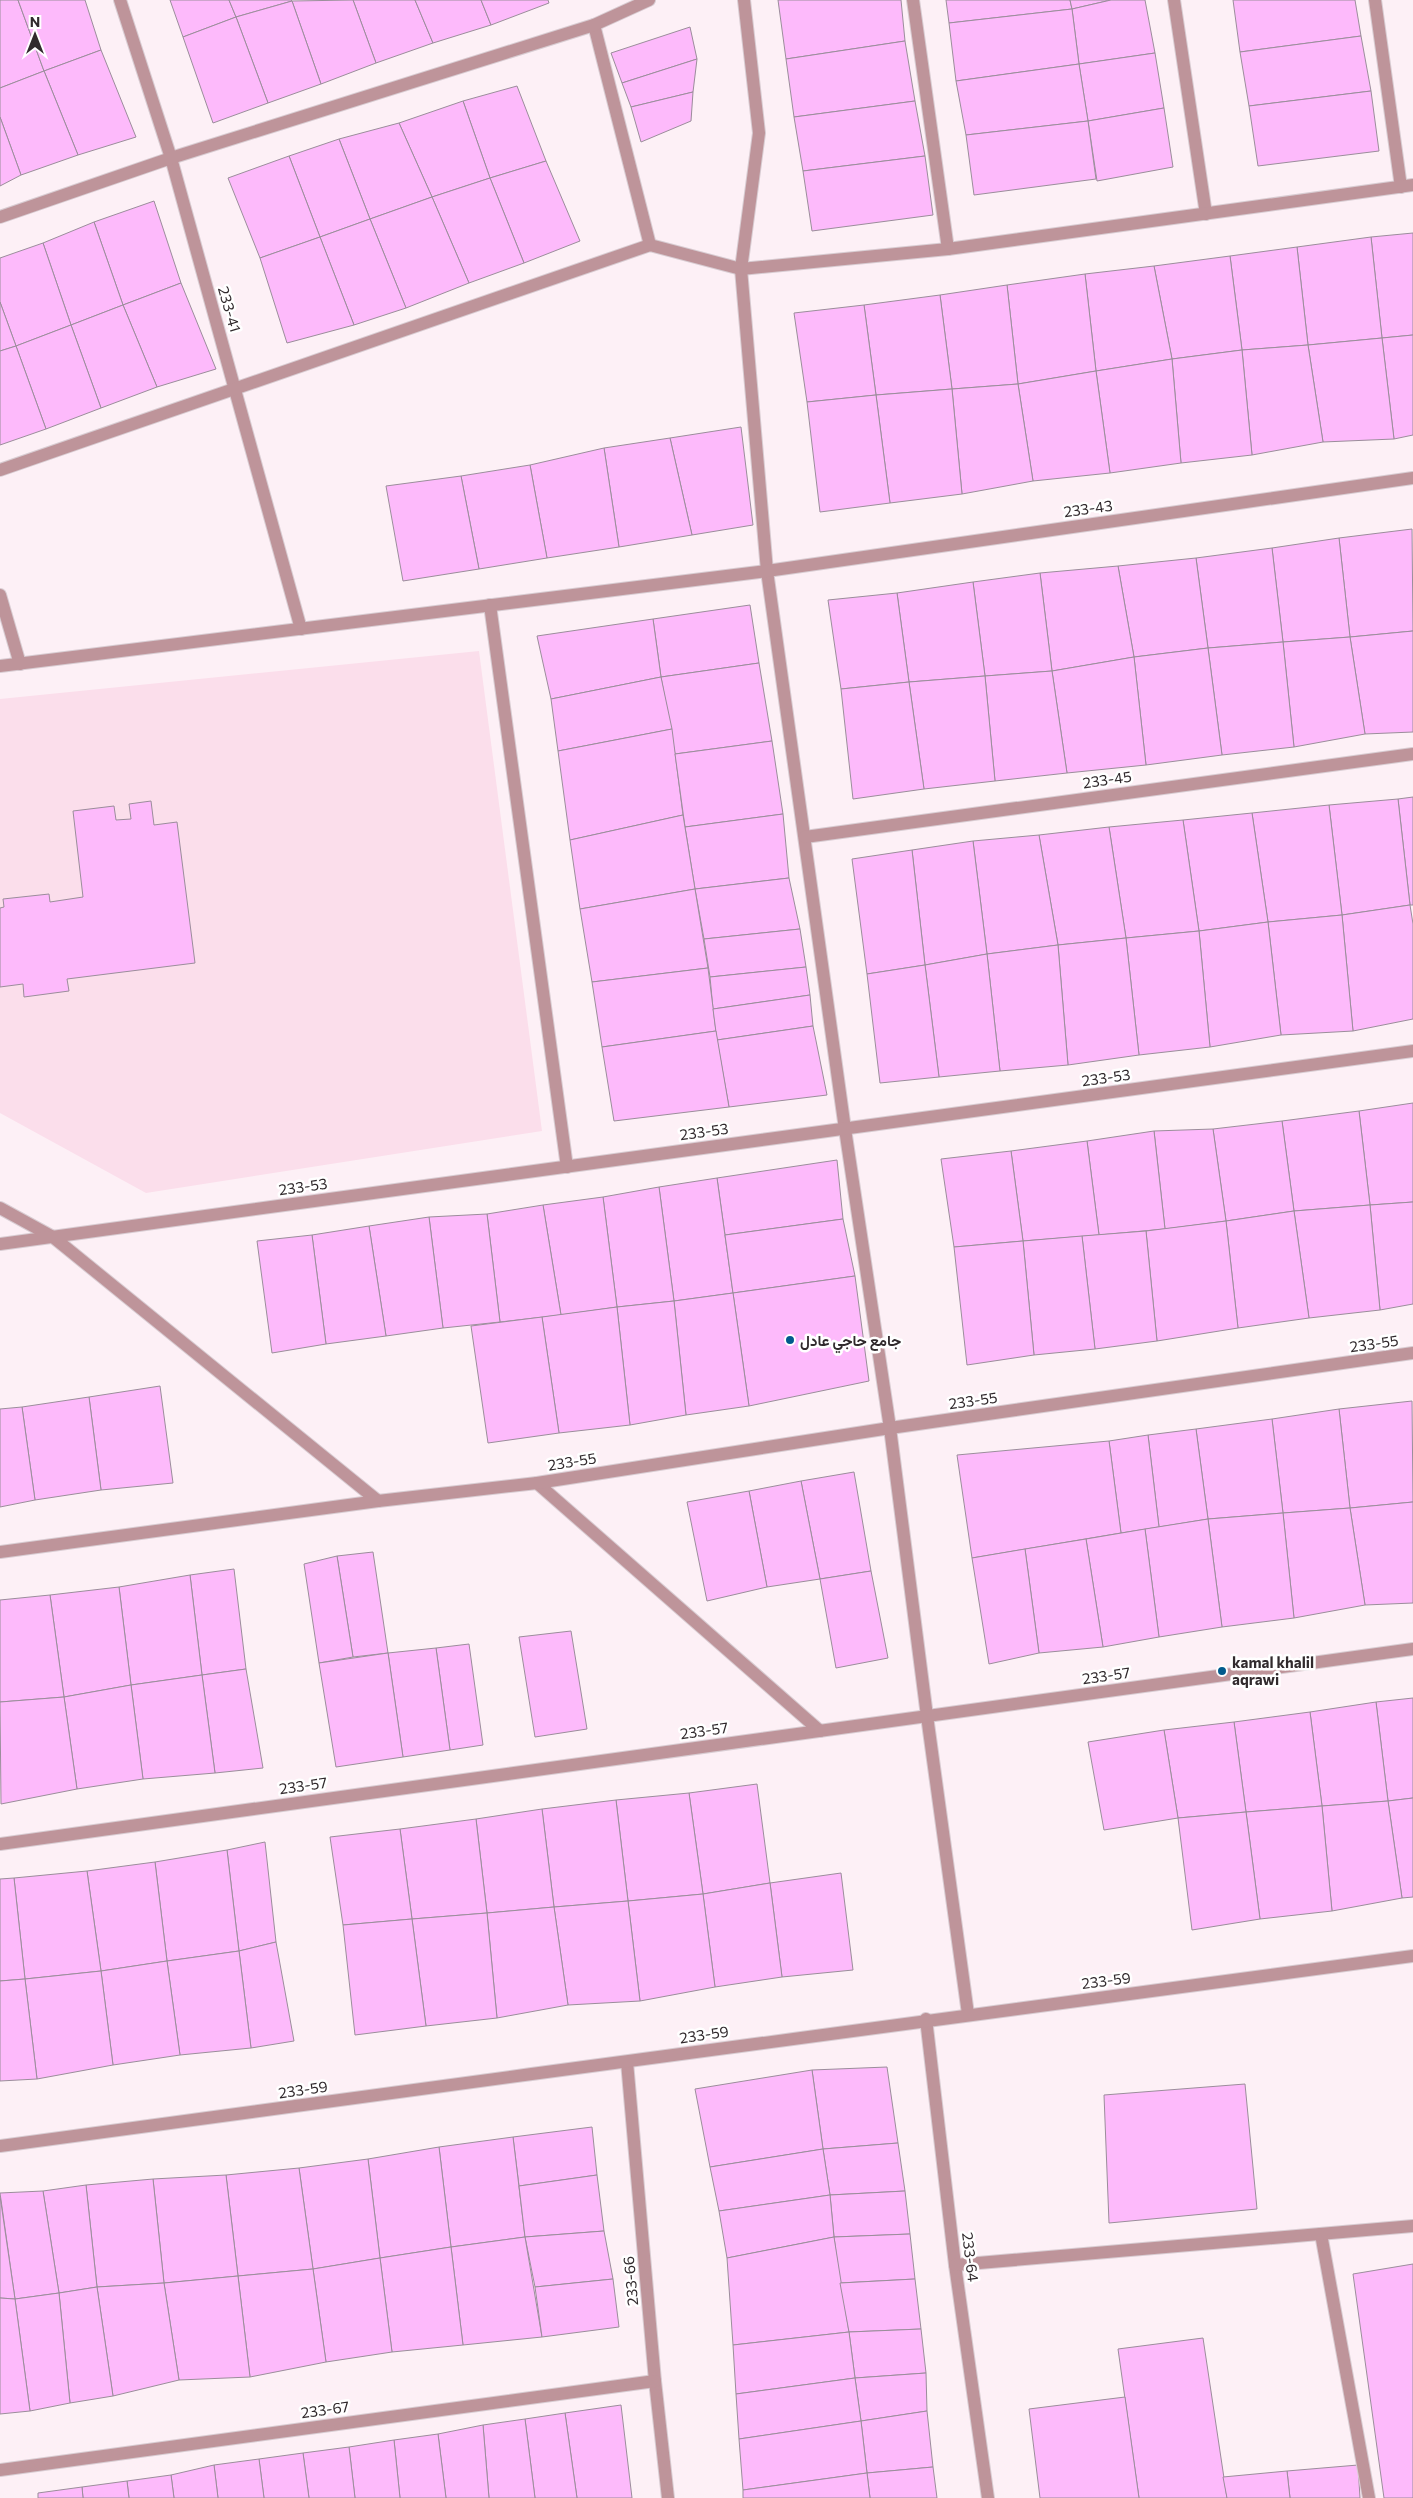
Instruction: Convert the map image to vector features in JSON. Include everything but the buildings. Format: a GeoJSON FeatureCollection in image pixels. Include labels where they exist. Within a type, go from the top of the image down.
{"type":"FeatureCollection","features":[{"type":"Feature","properties":{"kind":"street","name":"233-41"},"geometry":{"type":"LineString","coordinates":[[120,0],[172,158],[301,629]]}},
{"type":"Feature","properties":{"kind":"street"},"geometry":{"type":"LineString","coordinates":[[0,218],[172,158],[594,25],[649,0]]}},
{"type":"Feature","properties":{"kind":"street"},"geometry":{"type":"LineString","coordinates":[[744,0],[759,133],[741,269],[767,571],[845,1129],[890,1428],[968,2014]]}},
{"type":"Feature","properties":{"kind":"street"},"geometry":{"type":"LineString","coordinates":[[913,0],[948,249]]}},
{"type":"Feature","properties":{"kind":"street"},"geometry":{"type":"LineString","coordinates":[[1174,0],[1206,214]]}},
{"type":"Feature","properties":{"kind":"street"},"geometry":{"type":"LineString","coordinates":[[0,470],[235,387],[650,245],[741,269],[948,249],[1407,186],[1375,0]]}},
{"type":"Feature","properties":{"kind":"street"},"geometry":{"type":"LineString","coordinates":[[594,25],[650,245]]}},
{"type":"Feature","properties":{"kind":"street","name":"233-43"},"geometry":{"type":"LineString","coordinates":[[0,666],[767,571],[1413,478]]}},
{"type":"Feature","properties":{"kind":"street"},"geometry":{"type":"LineString","coordinates":[[0,595],[20,664]]}},
{"type":"Feature","properties":{"kind":"street"},"geometry":{"type":"LineString","coordinates":[[490,605],[567,1167]]}},
{"type":"Feature","properties":{"kind":"street","name":"233-45"},"geometry":{"type":"LineString","coordinates":[[804,837],[1413,754]]}},
{"type":"Feature","properties":{"kind":"street","name":"233-53"},"geometry":{"type":"LineString","coordinates":[[0,1244],[1413,1051]]}},
{"type":"Feature","properties":{"kind":"street"},"geometry":{"type":"LineString","coordinates":[[0,1208],[52,1237],[378,1501]]}},
{"type":"Feature","properties":{"kind":"street","name":"233-55"},"geometry":{"type":"LineString","coordinates":[[0,1552],[378,1501],[538,1483],[890,1428],[1413,1353]]}},
{"type":"Feature","properties":{"kind":"street"},"geometry":{"type":"LineString","coordinates":[[538,1483],[820,1731]]}},
{"type":"Feature","properties":{"kind":"street","name":"233-57"},"geometry":{"type":"LineString","coordinates":[[0,1844],[1413,1649]]}},
{"type":"Feature","properties":{"kind":"street","name":"233-59"},"geometry":{"type":"LineString","coordinates":[[0,2146],[627,2062],[926,2019],[1413,1956]]}},
{"type":"Feature","properties":{"kind":"street","name":"233-64"},"geometry":{"type":"LineString","coordinates":[[926,2019],[955,2264],[988,2498]]}},
{"type":"Feature","properties":{"kind":"street","name":"233-66"},"geometry":{"type":"LineString","coordinates":[[627,2062],[655,2381],[668,2498]]}},
{"type":"Feature","properties":{"kind":"street"},"geometry":{"type":"LineString","coordinates":[[955,2264],[1413,2226]]}},
{"type":"Feature","properties":{"kind":"street"},"geometry":{"type":"LineString","coordinates":[[1321,2234],[1369,2498]]}},
{"type":"Feature","properties":{"kind":"street","name":"233-67"},"geometry":{"type":"LineString","coordinates":[[0,2470],[655,2381]]}},
{"type":"Feature","properties":{"kind":"shaded area"},"geometry":{"type":"Polygon","coordinates":[[[479,651],[542,1131],[146,1193],[0,1113],[0,699],[479,651]]]}},
{"type":"Feature","properties":{"kind":"place","name":"جامع حاجي عادل"},"geometry":{"type":"Point","coordinates":[790,1340]}},
{"type":"Feature","properties":{"kind":"place","name":"kamal khalil aqrawi"},"geometry":{"type":"Point","coordinates":[1222,1671]}}]}
